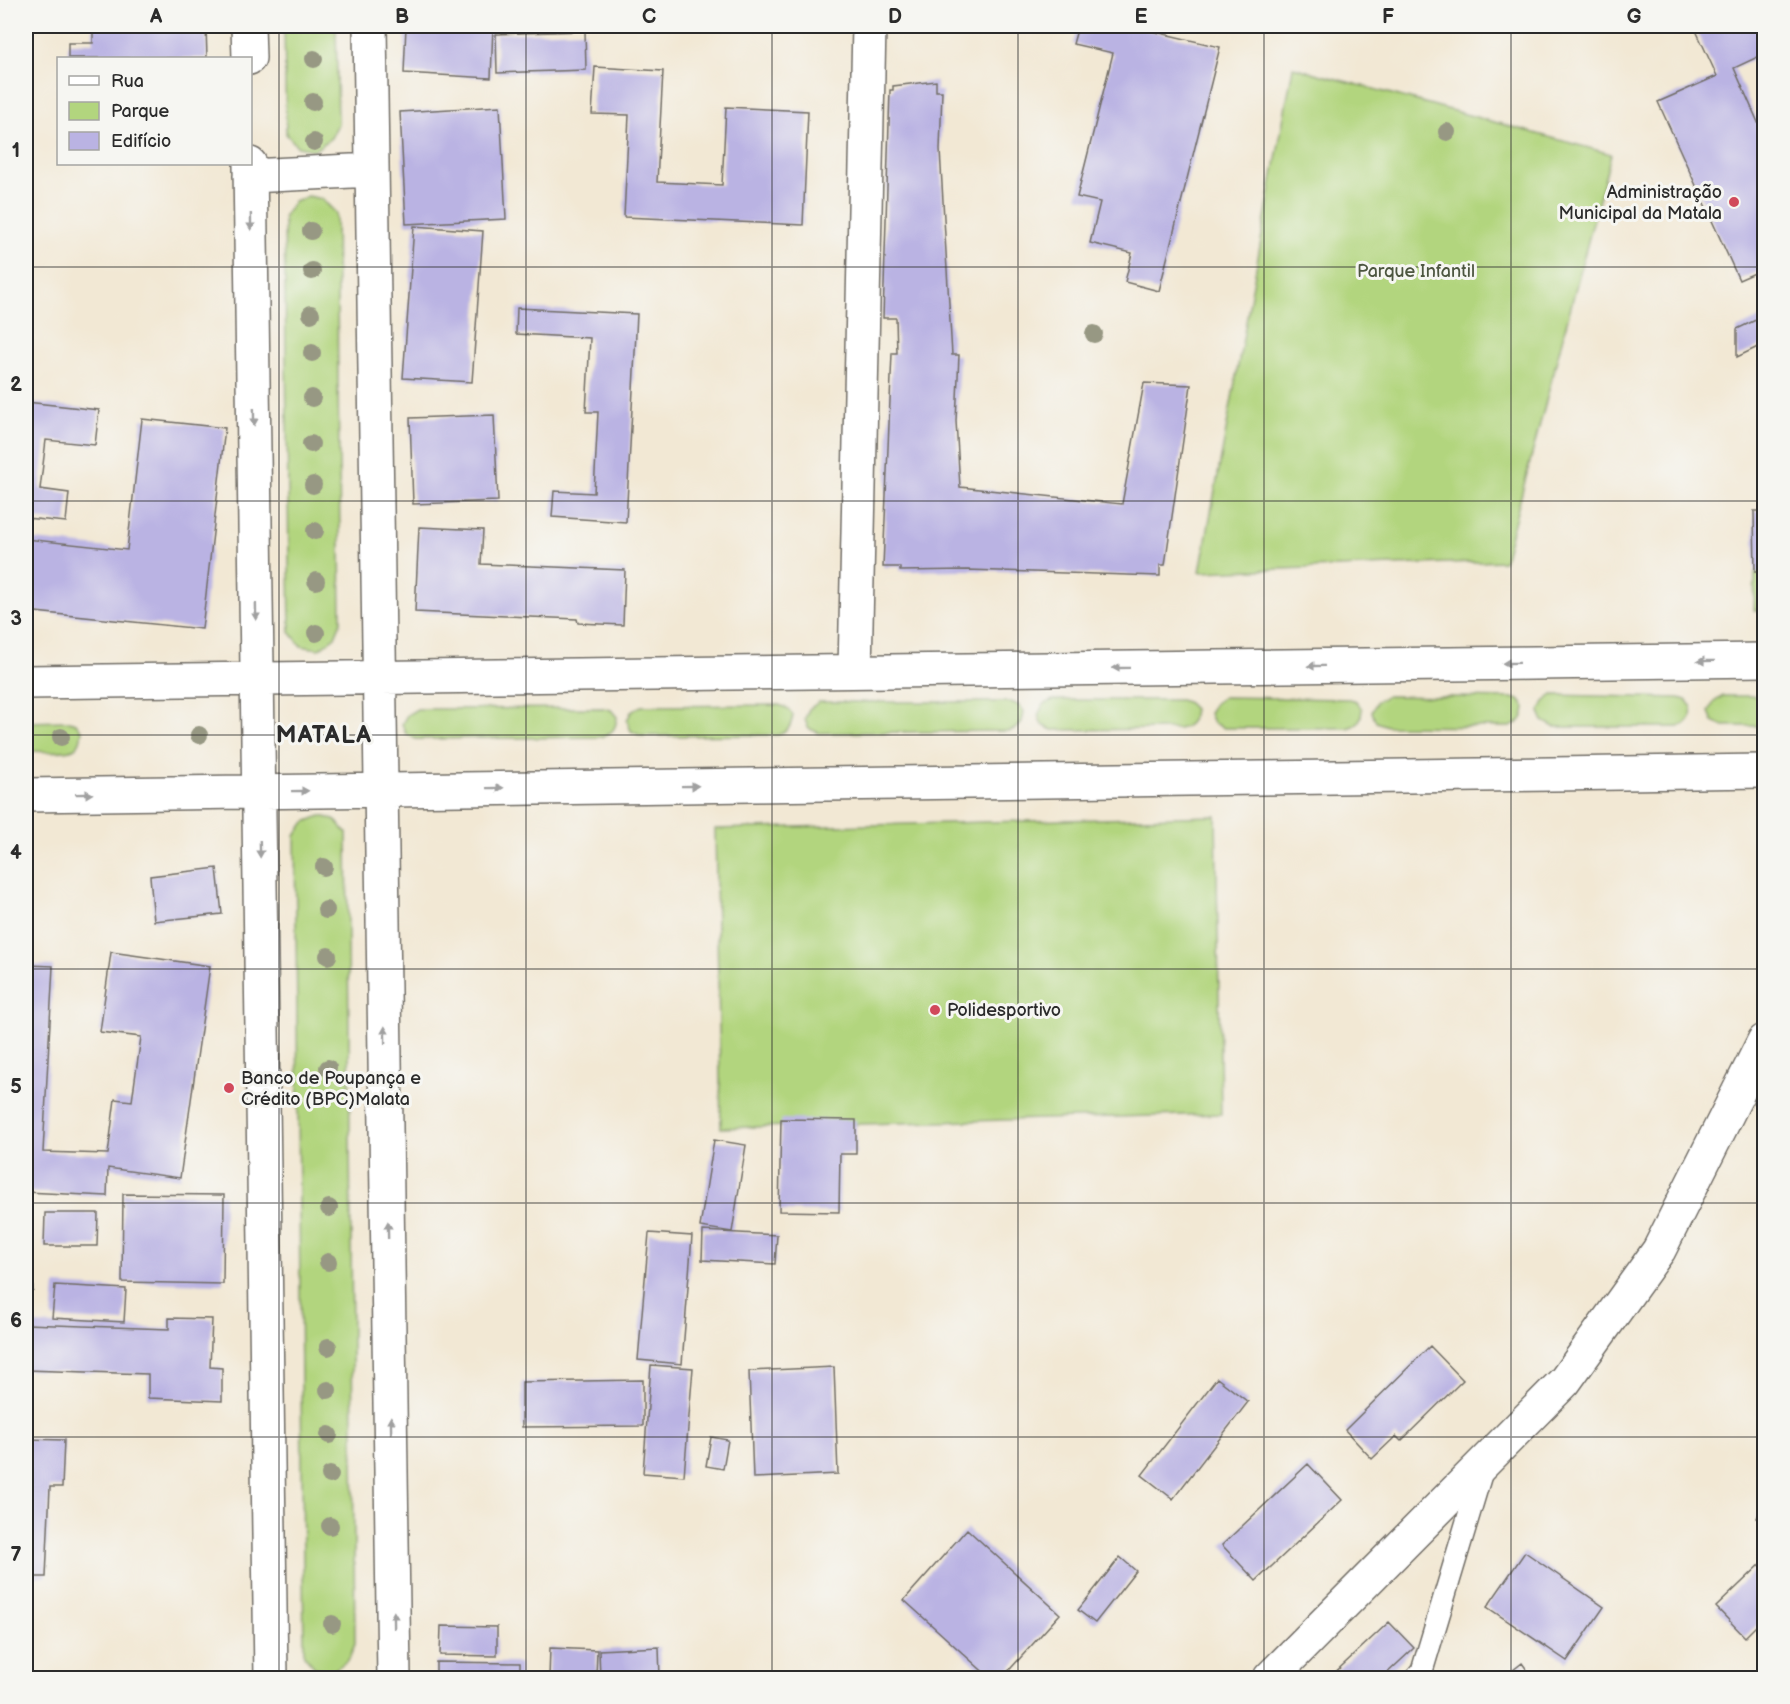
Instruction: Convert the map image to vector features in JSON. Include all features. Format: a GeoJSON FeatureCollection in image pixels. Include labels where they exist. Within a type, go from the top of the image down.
{"type":"FeatureCollection","features":[{"type":"Feature","properties":{"kind":"street"},"geometry":{"type":"LineString","coordinates":[[248,26],[249,57]]}},
{"type":"Feature","properties":{"kind":"street"},"geometry":{"type":"LineString","coordinates":[[370,26],[394,1678]]}},
{"type":"Feature","properties":{"kind":"street"},"geometry":{"type":"LineString","coordinates":[[855,671],[869,26]]}},
{"type":"Feature","properties":{"kind":"street"},"geometry":{"type":"LineString","coordinates":[[271,1678],[250,170],[372,170]]}},
{"type":"Feature","properties":{"kind":"street"},"geometry":{"type":"LineString","coordinates":[[26,682],[1764,660]]}},
{"type":"Feature","properties":{"kind":"street"},"geometry":{"type":"LineString","coordinates":[[26,795],[1764,771]]}},
{"type":"Feature","properties":{"kind":"street"},"geometry":{"type":"LineString","coordinates":[[1270,1678],[1565,1381],[1659,1250],[1764,1041]]}},
{"type":"Feature","properties":{"kind":"lane"},"geometry":{"type":"LineString","coordinates":[[1416,1678],[1422,1671],[1484,1464]]}},
{"type":"Feature","properties":{"kind":"green space"},"geometry":{"type":"Polygon","coordinates":[[[284,26],[336,26],[338,124],[331,138],[315,150],[298,147],[286,134],[284,26]]]}},
{"type":"Feature","properties":{"kind":"green space","name":"Parque Infantil"},"geometry":{"type":"Polygon","coordinates":[[[1293,67],[1611,154],[1504,561],[1200,572],[1293,67]]]}},
{"type":"Feature","properties":{"kind":"green space"},"geometry":{"type":"Polygon","coordinates":[[[308,196],[322,199],[336,213],[341,622],[335,637],[319,649],[301,646],[290,632],[284,216],[294,202],[308,196]]]}},
{"type":"Feature","properties":{"kind":"green space"},"geometry":{"type":"Polygon","coordinates":[[[1755,572],[1764,572],[1764,610],[1754,610],[1755,572]]]}},
{"type":"Feature","properties":{"kind":"green space"},"geometry":{"type":"Polygon","coordinates":[[[1553,695],[1679,698],[1686,700],[1692,707],[1691,717],[1686,724],[1678,727],[1554,727],[1543,721],[1539,712],[1544,702],[1553,695]]]}},
{"type":"Feature","properties":{"kind":"green space"},"geometry":{"type":"Polygon","coordinates":[[[1387,696],[1512,698],[1519,700],[1525,707],[1521,720],[1510,727],[1387,726],[1376,722],[1372,712],[1376,702],[1387,696]]]}},
{"type":"Feature","properties":{"kind":"green space"},"geometry":{"type":"Polygon","coordinates":[[[1723,696],[1764,696],[1764,726],[1723,726],[1713,721],[1709,712],[1714,702],[1723,696]]]}},
{"type":"Feature","properties":{"kind":"green space"},"geometry":{"type":"Polygon","coordinates":[[[1223,697],[1349,699],[1356,701],[1362,709],[1359,722],[1347,728],[1224,728],[1213,723],[1209,713],[1214,704],[1223,697]]]}},
{"type":"Feature","properties":{"kind":"green space"},"geometry":{"type":"Polygon","coordinates":[[[1053,700],[1180,700],[1187,702],[1194,709],[1192,719],[1187,726],[1179,729],[1052,730],[1042,725],[1038,715],[1043,705],[1053,700]]]}},
{"type":"Feature","properties":{"kind":"green space"},"geometry":{"type":"Polygon","coordinates":[[[819,702],[1011,702],[1024,711],[1021,724],[1009,731],[819,733],[808,728],[805,719],[809,709],[819,702]]]}},
{"type":"Feature","properties":{"kind":"green space"},"geometry":{"type":"Polygon","coordinates":[[[779,705],[787,708],[793,715],[789,728],[778,735],[641,736],[631,731],[627,721],[631,712],[641,706],[779,705]]]}},
{"type":"Feature","properties":{"kind":"green space"},"geometry":{"type":"Polygon","coordinates":[[[604,708],[611,710],[617,717],[613,730],[602,737],[416,739],[406,734],[402,724],[407,715],[417,709],[604,708]]]}},
{"type":"Feature","properties":{"kind":"green space"},"geometry":{"type":"Polygon","coordinates":[[[69,721],[76,723],[82,731],[80,742],[75,748],[58,752],[26,751],[26,722],[69,721]]]}},
{"type":"Feature","properties":{"kind":"green space"},"geometry":{"type":"Polygon","coordinates":[[[320,816],[334,819],[347,833],[355,1644],[349,1659],[333,1671],[315,1668],[304,1655],[295,836],[305,822],[320,816]]]}},
{"type":"Feature","properties":{"kind":"green space"},"geometry":{"type":"Polygon","coordinates":[[[1216,816],[1221,1114],[721,1128],[715,829],[1216,816]]]}},
{"type":"Feature","properties":{"kind":"building"},"geometry":{"type":"Polygon","coordinates":[[[93,26],[206,26],[207,57],[68,57],[68,43],[93,43],[93,26]]]}},
{"type":"Feature","properties":{"kind":"building"},"geometry":{"type":"Polygon","coordinates":[[[406,26],[493,26],[491,78],[404,73],[406,26]]]}},
{"type":"Feature","properties":{"kind":"building"},"geometry":{"type":"Polygon","coordinates":[[[1078,26],[1130,26],[1220,47],[1159,291],[1125,282],[1132,253],[1090,243],[1100,202],[1077,197],[1113,53],[1073,44],[1078,26]]]}},
{"type":"Feature","properties":{"kind":"building","name":"Administração Municipal da Matala"},"geometry":{"type":"Polygon","coordinates":[[[1694,26],[1764,26],[1764,54],[1734,68],[1764,136],[1764,269],[1739,280],[1658,102],[1717,76],[1694,26]]]}},
{"type":"Feature","properties":{"kind":"building"},"geometry":{"type":"Polygon","coordinates":[[[585,31],[586,70],[497,73],[496,34],[585,31]]]}},
{"type":"Feature","properties":{"kind":"building"},"geometry":{"type":"Polygon","coordinates":[[[26,34],[30,35],[27,65],[26,65],[26,34]]]}},
{"type":"Feature","properties":{"kind":"building"},"geometry":{"type":"Polygon","coordinates":[[[595,67],[663,71],[657,182],[722,185],[726,107],[808,111],[803,225],[624,217],[629,115],[592,114],[595,67]]]}},
{"type":"Feature","properties":{"kind":"building"},"geometry":{"type":"Polygon","coordinates":[[[936,81],[936,91],[942,91],[940,150],[952,355],[959,355],[956,421],[960,487],[1122,504],[1144,383],[1191,385],[1165,565],[1160,565],[1160,576],[967,570],[900,571],[900,567],[883,567],[892,353],[897,353],[896,318],[883,318],[890,90],[893,90],[893,86],[936,81]]]}},
{"type":"Feature","properties":{"kind":"building"},"geometry":{"type":"Polygon","coordinates":[[[500,106],[506,219],[406,224],[400,112],[500,106]]]}},
{"type":"Feature","properties":{"kind":"building"},"geometry":{"type":"Polygon","coordinates":[[[414,226],[483,231],[472,382],[403,378],[414,226]]]}},
{"type":"Feature","properties":{"kind":"building"},"geometry":{"type":"Polygon","coordinates":[[[517,308],[637,314],[626,522],[552,517],[554,491],[594,493],[598,412],[586,412],[590,338],[516,334],[517,308]]]}},
{"type":"Feature","properties":{"kind":"building"},"geometry":{"type":"Polygon","coordinates":[[[1764,316],[1764,344],[1737,357],[1737,329],[1764,316]]]}},
{"type":"Feature","properties":{"kind":"building"},"geometry":{"type":"Polygon","coordinates":[[[26,402],[99,410],[95,445],[46,440],[40,489],[69,493],[66,522],[26,518],[26,402]]]}},
{"type":"Feature","properties":{"kind":"building"},"geometry":{"type":"Polygon","coordinates":[[[494,415],[498,501],[413,504],[410,418],[494,415]]]}},
{"type":"Feature","properties":{"kind":"building"},"geometry":{"type":"Polygon","coordinates":[[[142,419],[225,428],[202,629],[26,611],[26,539],[127,550],[142,419]]]}},
{"type":"Feature","properties":{"kind":"building"},"geometry":{"type":"Polygon","coordinates":[[[1754,511],[1764,511],[1764,572],[1755,572],[1754,511]]]}},
{"type":"Feature","properties":{"kind":"building"},"geometry":{"type":"Polygon","coordinates":[[[419,527],[483,530],[481,564],[625,570],[623,625],[578,623],[577,619],[415,612],[419,527]]]}},
{"type":"Feature","properties":{"kind":"building"},"geometry":{"type":"Polygon","coordinates":[[[217,868],[222,914],[154,921],[150,876],[217,868]]]}},
{"type":"Feature","properties":{"kind":"building"},"geometry":{"type":"Polygon","coordinates":[[[111,952],[210,966],[180,1178],[108,1168],[107,1196],[26,1192],[26,965],[53,966],[43,1152],[108,1154],[115,1099],[132,1101],[141,1037],[100,1032],[111,952]]]}},
{"type":"Feature","properties":{"kind":"building"},"geometry":{"type":"Polygon","coordinates":[[[781,1119],[856,1120],[856,1154],[840,1154],[839,1212],[779,1211],[781,1119]]]}},
{"type":"Feature","properties":{"kind":"building"},"geometry":{"type":"Polygon","coordinates":[[[714,1140],[746,1145],[732,1232],[700,1227],[714,1140]]]}},
{"type":"Feature","properties":{"kind":"building"},"geometry":{"type":"Polygon","coordinates":[[[123,1194],[224,1195],[223,1284],[122,1282],[123,1194]]]}},
{"type":"Feature","properties":{"kind":"building"},"geometry":{"type":"Polygon","coordinates":[[[26,1196],[30,1196],[27,1232],[26,1232],[26,1196]]]}},
{"type":"Feature","properties":{"kind":"building"},"geometry":{"type":"Polygon","coordinates":[[[45,1213],[98,1213],[97,1246],[44,1246],[45,1213]]]}},
{"type":"Feature","properties":{"kind":"building"},"geometry":{"type":"Polygon","coordinates":[[[703,1231],[777,1235],[775,1264],[702,1260],[703,1231]]]}},
{"type":"Feature","properties":{"kind":"building"},"geometry":{"type":"Polygon","coordinates":[[[649,1233],[692,1236],[682,1364],[638,1360],[649,1233]]]}},
{"type":"Feature","properties":{"kind":"building"},"geometry":{"type":"Polygon","coordinates":[[[26,1247],[30,1247],[33,1291],[26,1292],[26,1247]]]}},
{"type":"Feature","properties":{"kind":"building"},"geometry":{"type":"Polygon","coordinates":[[[55,1285],[126,1289],[124,1322],[52,1318],[55,1285]]]}},
{"type":"Feature","properties":{"kind":"building"},"geometry":{"type":"Polygon","coordinates":[[[169,1318],[212,1319],[210,1367],[222,1368],[222,1401],[148,1398],[148,1374],[26,1370],[26,1324],[169,1329],[169,1318]]]}},
{"type":"Feature","properties":{"kind":"building"},"geometry":{"type":"Polygon","coordinates":[[[1430,1346],[1463,1380],[1401,1441],[1396,1436],[1372,1459],[1345,1430],[1430,1346]]]}},
{"type":"Feature","properties":{"kind":"building"},"geometry":{"type":"Polygon","coordinates":[[[651,1365],[693,1368],[684,1476],[643,1473],[651,1365]]]}},
{"type":"Feature","properties":{"kind":"building"},"geometry":{"type":"Polygon","coordinates":[[[834,1367],[838,1474],[753,1478],[749,1371],[834,1367]]]}},
{"type":"Feature","properties":{"kind":"building"},"geometry":{"type":"Polygon","coordinates":[[[1217,1378],[1248,1402],[1173,1499],[1142,1475],[1217,1378]]]}},
{"type":"Feature","properties":{"kind":"building"},"geometry":{"type":"Polygon","coordinates":[[[643,1380],[643,1426],[522,1427],[522,1382],[643,1380]]]}},
{"type":"Feature","properties":{"kind":"building"},"geometry":{"type":"Polygon","coordinates":[[[711,1437],[728,1440],[723,1469],[706,1466],[711,1437]]]}},
{"type":"Feature","properties":{"kind":"building"},"geometry":{"type":"Polygon","coordinates":[[[26,1439],[64,1440],[62,1487],[50,1487],[46,1577],[26,1577],[26,1439]]]}},
{"type":"Feature","properties":{"kind":"building"},"geometry":{"type":"Polygon","coordinates":[[[1308,1464],[1342,1500],[1256,1581],[1222,1545],[1308,1464]]]}},
{"type":"Feature","properties":{"kind":"building"},"geometry":{"type":"Polygon","coordinates":[[[1764,1503],[1764,1525],[1757,1518],[1764,1503]]]}},
{"type":"Feature","properties":{"kind":"building"},"geometry":{"type":"Polygon","coordinates":[[[967,1529],[1060,1614],[1002,1678],[990,1678],[904,1600],[967,1529]]]}},
{"type":"Feature","properties":{"kind":"building"},"geometry":{"type":"Polygon","coordinates":[[[1525,1552],[1604,1607],[1567,1661],[1487,1607],[1525,1552]]]}},
{"type":"Feature","properties":{"kind":"building"},"geometry":{"type":"Polygon","coordinates":[[[1120,1557],[1136,1571],[1095,1623],[1078,1610],[1120,1557]]]}},
{"type":"Feature","properties":{"kind":"building"},"geometry":{"type":"Polygon","coordinates":[[[1764,1561],[1764,1618],[1745,1637],[1716,1607],[1764,1561]]]}},
{"type":"Feature","properties":{"kind":"building"},"geometry":{"type":"Polygon","coordinates":[[[1389,1622],[1414,1648],[1384,1678],[1329,1678],[1389,1622]]]}},
{"type":"Feature","properties":{"kind":"building"},"geometry":{"type":"Polygon","coordinates":[[[441,1626],[497,1627],[497,1656],[440,1655],[441,1626]]]}},
{"type":"Feature","properties":{"kind":"building"},"geometry":{"type":"Polygon","coordinates":[[[659,1647],[660,1678],[600,1678],[599,1650],[659,1647]]]}},
{"type":"Feature","properties":{"kind":"building"},"geometry":{"type":"Polygon","coordinates":[[[550,1648],[597,1650],[596,1678],[549,1678],[550,1648]]]}},
{"type":"Feature","properties":{"kind":"building"},"geometry":{"type":"Polygon","coordinates":[[[436,1662],[520,1663],[520,1678],[436,1678],[436,1662]]]}},
{"type":"Feature","properties":{"kind":"building"},"geometry":{"type":"Polygon","coordinates":[[[1522,1663],[1533,1678],[1509,1678],[1507,1675],[1522,1663]]]}},
{"type":"Feature","properties":{"kind":"place","name":"Administração Municipal da Matala"},"geometry":{"type":"Point","coordinates":[1734,202]}},
{"type":"Feature","properties":{"kind":"place","name":"Polidesportivo"},"geometry":{"type":"Point","coordinates":[935,1010]}},
{"type":"Feature","properties":{"kind":"place","name":"Banco de Poupança e Crédito (BPC)Malata"},"geometry":{"type":"Point","coordinates":[229,1088]}},
{"type":"Feature","properties":{"kind":"district","name":"MATALA"},"geometry":{"type":"Point","coordinates":[324,735]}}]}
